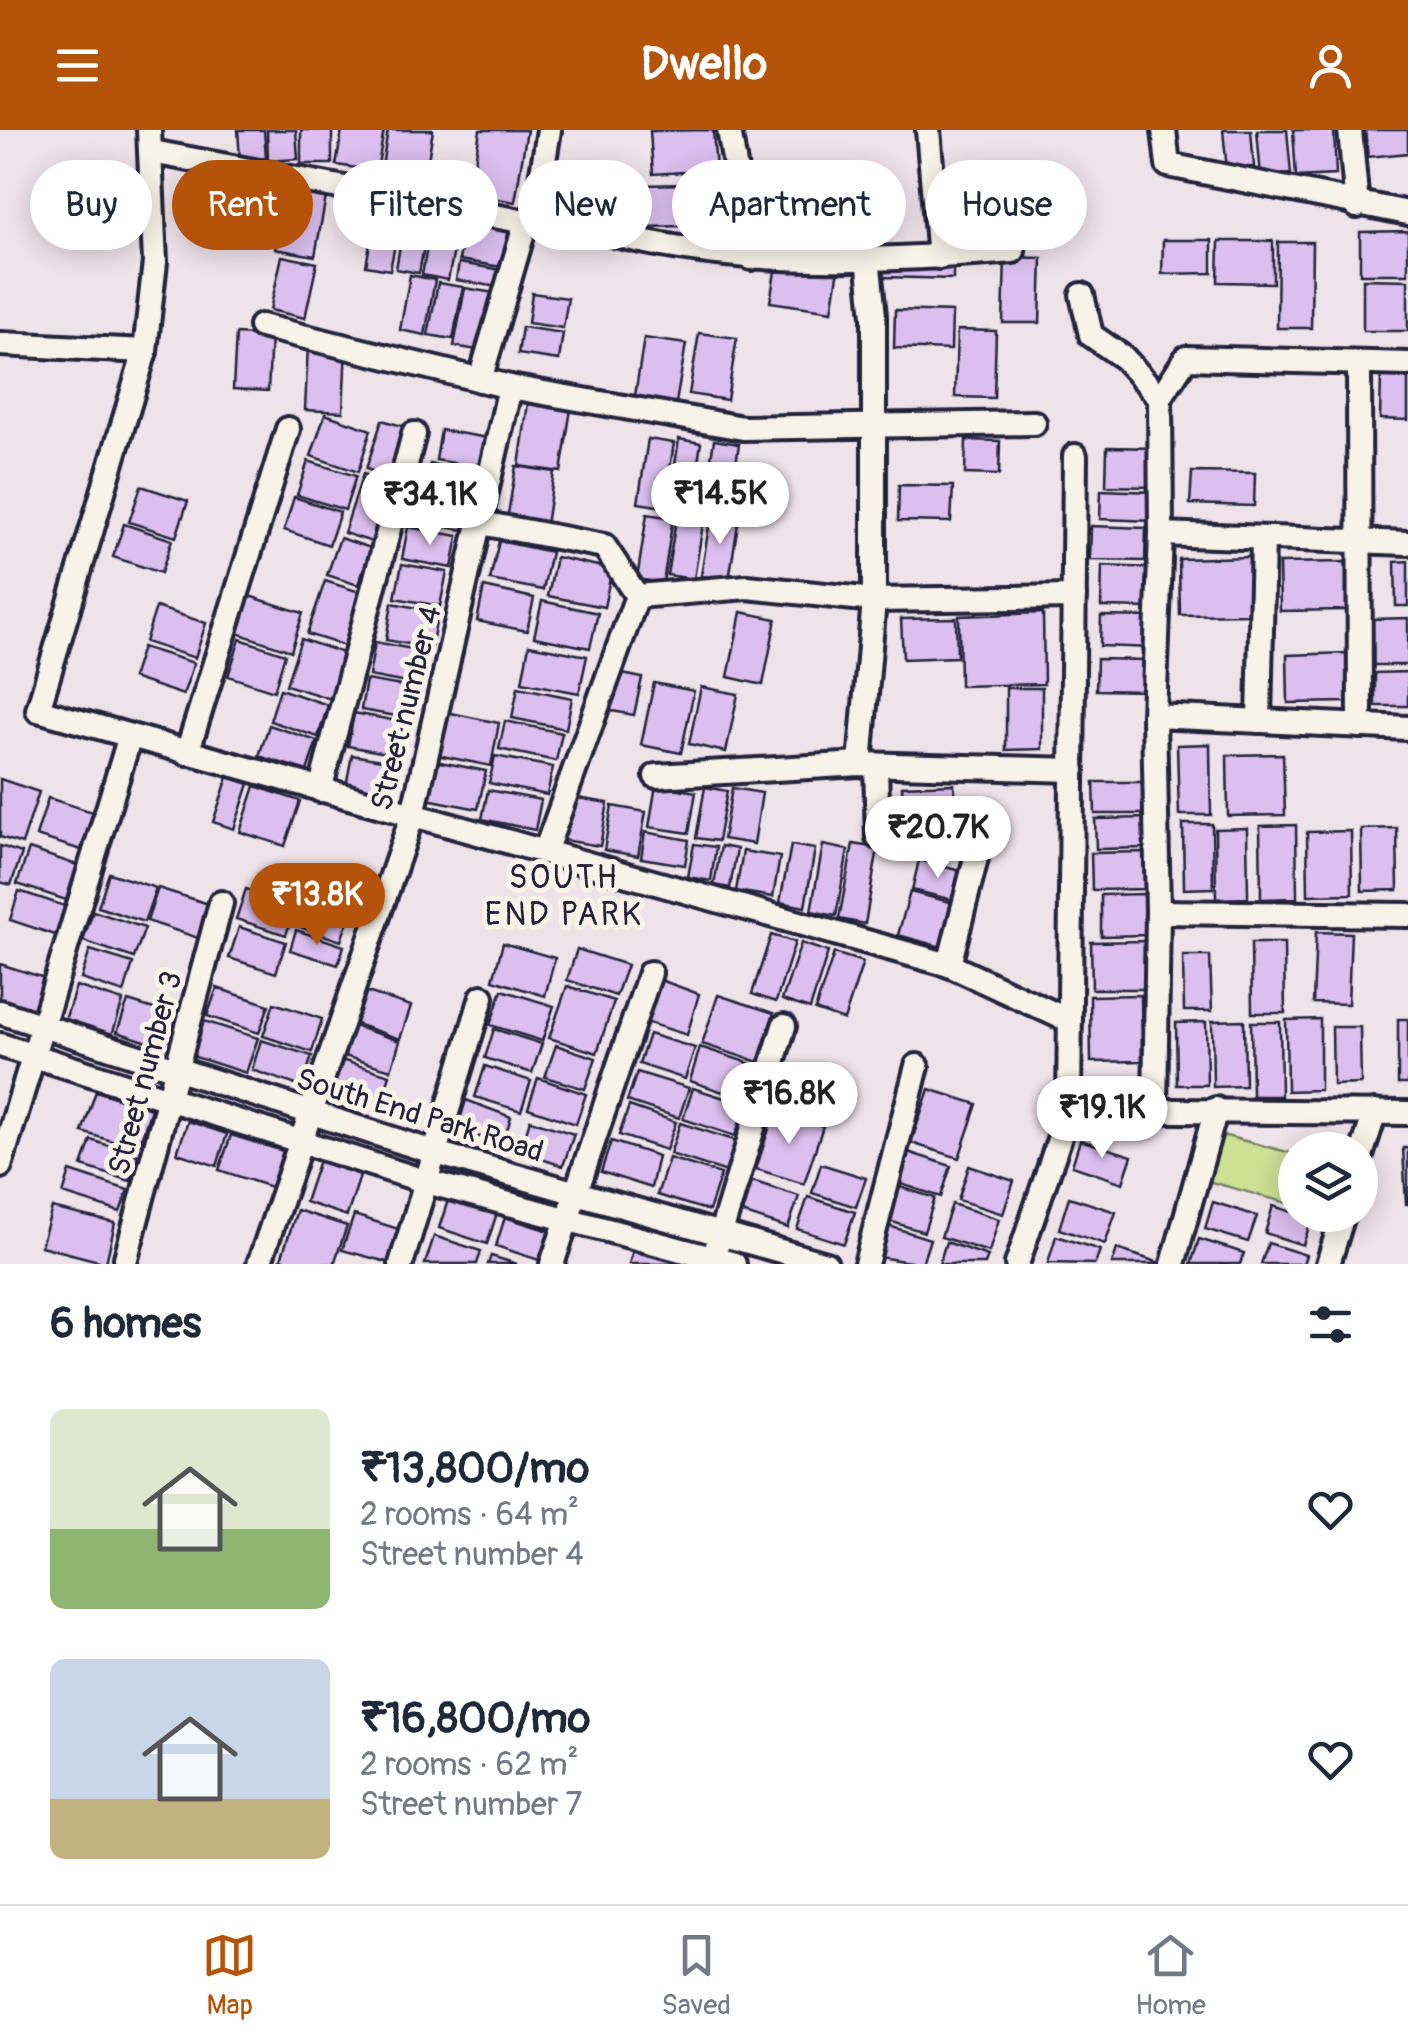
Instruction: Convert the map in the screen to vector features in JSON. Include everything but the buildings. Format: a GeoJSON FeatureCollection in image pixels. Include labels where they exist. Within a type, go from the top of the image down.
{"type":"FeatureCollection","features":[{"type":"Feature","properties":{"kind":"street"},"geometry":{"type":"LineString","coordinates":[[543,160],[549,130]]}},
{"type":"Feature","properties":{"kind":"street"},"geometry":{"type":"LineString","coordinates":[[729,130],[751,258]]}},
{"type":"Feature","properties":{"kind":"street"},"geometry":{"type":"LineString","coordinates":[[928,130],[939,257]]}},
{"type":"Feature","properties":{"kind":"street"},"geometry":{"type":"LineString","coordinates":[[1164,130],[1168,165],[1357,206],[1408,213]]}},
{"type":"Feature","properties":{"kind":"street"},"geometry":{"type":"LineString","coordinates":[[1350,130],[1357,206]]}},
{"type":"Feature","properties":{"kind":"street"},"geometry":{"type":"LineString","coordinates":[[518,213],[150,141],[155,262],[144,352],[38,710],[949,965],[1070,1021]]}},
{"type":"Feature","properties":{"kind":"street"},"geometry":{"type":"LineString","coordinates":[[652,241],[751,258],[939,257],[1012,251]]}},
{"type":"Feature","properties":{"kind":"street"},"geometry":{"type":"LineString","coordinates":[[480,380],[520,250]]}},
{"type":"Feature","properties":{"kind":"street"},"geometry":{"type":"LineString","coordinates":[[868,257],[874,316],[874,600],[868,764],[878,837]]}},
{"type":"Feature","properties":{"kind":"street"},"geometry":{"type":"LineString","coordinates":[[1082,296],[1092,334],[1124,358],[1160,398]]}},
{"type":"Feature","properties":{"kind":"street"},"geometry":{"type":"LineString","coordinates":[[261,326],[510,388],[743,428],[1034,423]]}},
{"type":"Feature","properties":{"kind":"street"},"geometry":{"type":"LineString","coordinates":[[0,344],[144,352]]}},
{"type":"Feature","properties":{"kind":"street"},"geometry":{"type":"LineString","coordinates":[[1155,1109],[1158,912],[1154,716],[1161,534],[1160,398],[1186,358],[1408,364]]}},
{"type":"Feature","properties":{"kind":"street"},"geometry":{"type":"LineString","coordinates":[[1359,364],[1360,726]]}},
{"type":"Feature","properties":{"kind":"street","name":"Street number 4"},"geometry":{"type":"LineString","coordinates":[[259,1264],[413,814],[510,388]]}},
{"type":"Feature","properties":{"kind":"street"},"geometry":{"type":"LineString","coordinates":[[188,752],[288,429]]}},
{"type":"Feature","properties":{"kind":"street"},"geometry":{"type":"LineString","coordinates":[[320,790],[414,434]]}},
{"type":"Feature","properties":{"kind":"street"},"geometry":{"type":"LineString","coordinates":[[1018,1264],[1070,1110],[1075,456]]}},
{"type":"Feature","properties":{"kind":"street"},"geometry":{"type":"LineString","coordinates":[[481,522],[604,546],[637,596]]}},
{"type":"Feature","properties":{"kind":"street"},"geometry":{"type":"LineString","coordinates":[[1161,534],[1408,543]]}},
{"type":"Feature","properties":{"kind":"street"},"geometry":{"type":"LineString","coordinates":[[1260,721],[1263,538]]}},
{"type":"Feature","properties":{"kind":"street"},"geometry":{"type":"LineString","coordinates":[[637,596],[748,586],[874,600],[1074,597]]}},
{"type":"Feature","properties":{"kind":"street"},"geometry":{"type":"LineString","coordinates":[[545,852],[637,596]]}},
{"type":"Feature","properties":{"kind":"street"},"geometry":{"type":"LineString","coordinates":[[1154,716],[1408,728]]}},
{"type":"Feature","properties":{"kind":"street"},"geometry":{"type":"LineString","coordinates":[[0,1166],[130,736]]}},
{"type":"Feature","properties":{"kind":"street"},"geometry":{"type":"LineString","coordinates":[[656,776],[868,764],[1073,770]]}},
{"type":"Feature","properties":{"kind":"street"},"geometry":{"type":"LineString","coordinates":[[949,965],[976,858]]}},
{"type":"Feature","properties":{"kind":"street","name":"Street number 3"},"geometry":{"type":"LineString","coordinates":[[126,1258],[221,904]]}},
{"type":"Feature","properties":{"kind":"street"},"geometry":{"type":"LineString","coordinates":[[1158,912],[1408,915]]}},
{"type":"Feature","properties":{"kind":"street"},"geometry":{"type":"LineString","coordinates":[[552,1264],[650,973]]}},
{"type":"Feature","properties":{"kind":"street"},"geometry":{"type":"LineString","coordinates":[[401,1264],[482,997]]}},
{"type":"Feature","properties":{"kind":"street","name":"South End Park Road"},"geometry":{"type":"LineString","coordinates":[[0,1012],[436,1153],[826,1264]]}},
{"type":"Feature","properties":{"kind":"street"},"geometry":{"type":"LineString","coordinates":[[720,1262],[720,1235],[784,1026]]}},
{"type":"Feature","properties":{"kind":"street","name":"South End Park Road"},"geometry":{"type":"LineString","coordinates":[[0,1045],[428,1182],[720,1262]]}},
{"type":"Feature","properties":{"kind":"street"},"geometry":{"type":"LineString","coordinates":[[866,1264],[917,1066]]}},
{"type":"Feature","properties":{"kind":"street"},"geometry":{"type":"LineString","coordinates":[[1173,1264],[1216,1109]]}},
{"type":"Feature","properties":{"kind":"street"},"geometry":{"type":"LineString","coordinates":[[1070,1110],[1408,1113]]}},
{"type":"Feature","properties":{"kind":"street"},"geometry":{"type":"LineString","coordinates":[[1368,1132],[1374,1112]]}},
{"type":"Feature","properties":{"kind":"street"},"geometry":{"type":"LineString","coordinates":[[1328,1264],[1338,1232]]}},
{"type":"Feature","properties":{"kind":"green space"},"geometry":{"type":"Polygon","coordinates":[[[1222,1135],[1278,1150],[1278,1200],[1207,1181],[1222,1135]]]}},
{"type":"Feature","properties":{"kind":"district","name":"SOUTH END PARK"},"geometry":{"type":"Point","coordinates":[564,896]}}]}
